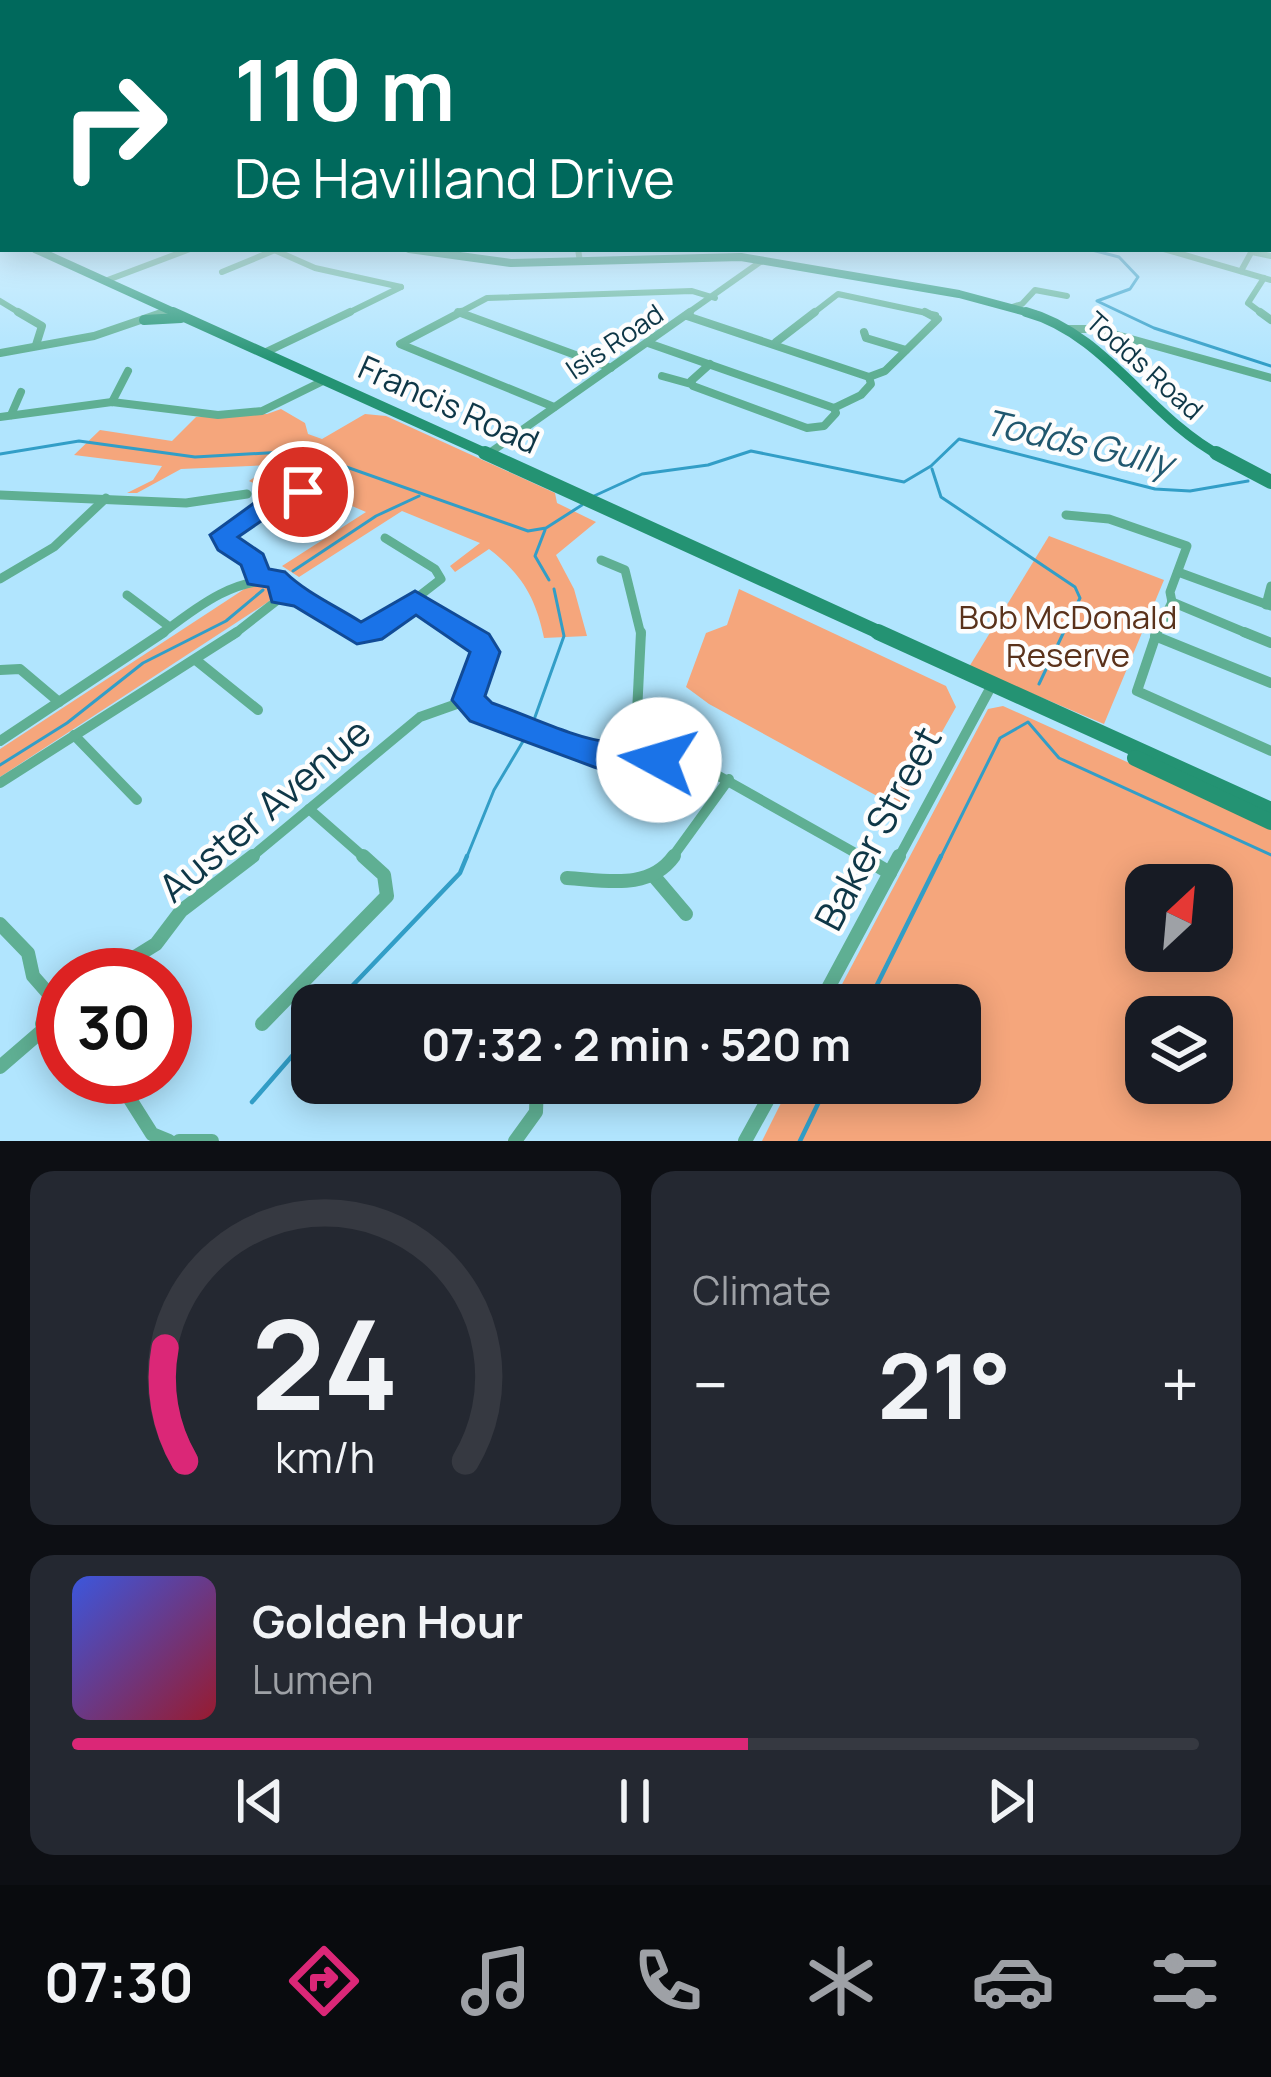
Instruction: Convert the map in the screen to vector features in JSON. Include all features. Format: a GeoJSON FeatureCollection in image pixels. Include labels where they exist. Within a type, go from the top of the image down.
{"type":"FeatureCollection","features":[{"type":"Feature","properties":{"kind":"main road","name":"Francis Road"},"geometry":{"type":"LineString","coordinates":[[46,254],[839,614],[1271,823]]}},
{"type":"Feature","properties":{"kind":"main road","name":"Todds Road"},"geometry":{"type":"LineString","coordinates":[[443,254],[492,262],[733,256],[1024,308],[1064,325],[1197,444],[1271,482]]}},
{"type":"Feature","properties":{"kind":"main road"},"geometry":{"type":"LineString","coordinates":[[144,320],[186,318]]}},
{"type":"Feature","properties":{"kind":"main road"},"geometry":{"type":"LineString","coordinates":[[1064,325],[1087,328]]}},
{"type":"Feature","properties":{"kind":"main road","name":"Francis Road"},"geometry":{"type":"LineString","coordinates":[[991,686],[1271,810]]}},
{"type":"Feature","properties":{"kind":"street"},"geometry":{"type":"LineString","coordinates":[[105,281],[176,254]]}},
{"type":"Feature","properties":{"kind":"street"},"geometry":{"type":"LineString","coordinates":[[222,272],[264,254]]}},
{"type":"Feature","properties":{"kind":"street"},"geometry":{"type":"LineString","coordinates":[[264,353],[401,287],[315,268],[284,254]]}},
{"type":"Feature","properties":{"kind":"street"},"geometry":{"type":"LineString","coordinates":[[579,254],[580,262]]}},
{"type":"Feature","properties":{"kind":"street"},"geometry":{"type":"LineString","coordinates":[[1182,254],[1268,279],[1248,302],[1271,320]]}},
{"type":"Feature","properties":{"kind":"street"},"geometry":{"type":"LineString","coordinates":[[1241,272],[1250,254]]}},
{"type":"Feature","properties":{"kind":"street","name":"Isis Road"},"geometry":{"type":"LineString","coordinates":[[488,454],[764,260]]}},
{"type":"Feature","properties":{"kind":"street"},"geometry":{"type":"LineString","coordinates":[[1024,308],[1035,290],[1071,295]]}},
{"type":"Feature","properties":{"kind":"street"},"geometry":{"type":"LineString","coordinates":[[554,407],[400,344],[487,298],[692,291],[715,298]]}},
{"type":"Feature","properties":{"kind":"street"},"geometry":{"type":"LineString","coordinates":[[591,294],[593,310]]}},
{"type":"Feature","properties":{"kind":"street"},"geometry":{"type":"LineString","coordinates":[[687,316],[776,342],[869,377],[885,371],[938,319],[936,314],[832,296],[776,342]]}},
{"type":"Feature","properties":{"kind":"street"},"geometry":{"type":"LineString","coordinates":[[0,301],[42,326],[36,346]]}},
{"type":"Feature","properties":{"kind":"street"},"geometry":{"type":"LineString","coordinates":[[0,311],[10,307]]}},
{"type":"Feature","properties":{"kind":"street"},"geometry":{"type":"LineString","coordinates":[[0,353],[76,340],[169,310]]}},
{"type":"Feature","properties":{"kind":"street"},"geometry":{"type":"LineString","coordinates":[[458,312],[611,368]]}},
{"type":"Feature","properties":{"kind":"street"},"geometry":{"type":"LineString","coordinates":[[1087,328],[1271,377]]}},
{"type":"Feature","properties":{"kind":"street"},"geometry":{"type":"LineString","coordinates":[[879,341],[906,350]]}},
{"type":"Feature","properties":{"kind":"street"},"geometry":{"type":"LineString","coordinates":[[648,343],[835,408]]}},
{"type":"Feature","properties":{"kind":"street"},"geometry":{"type":"LineString","coordinates":[[691,384],[710,364]]}},
{"type":"Feature","properties":{"kind":"street"},"geometry":{"type":"LineString","coordinates":[[112,402],[128,371]]}},
{"type":"Feature","properties":{"kind":"street"},"geometry":{"type":"LineString","coordinates":[[662,376],[812,429],[824,426],[835,408],[861,395],[872,384],[869,377]]}},
{"type":"Feature","properties":{"kind":"street"},"geometry":{"type":"LineString","coordinates":[[5,416],[112,402],[218,415],[262,411],[323,381]]}},
{"type":"Feature","properties":{"kind":"street"},"geometry":{"type":"LineString","coordinates":[[5,416],[21,392]]}},
{"type":"Feature","properties":{"kind":"street"},"geometry":{"type":"LineString","coordinates":[[257,577],[253,560],[224,539],[230,527],[296,492],[309,493],[342,513]]}},
{"type":"Feature","properties":{"kind":"street"},"geometry":{"type":"LineString","coordinates":[[0,495],[184,504],[248,494]]}},
{"type":"Feature","properties":{"kind":"street"},"geometry":{"type":"LineString","coordinates":[[0,580],[54,547],[106,498]]}},
{"type":"Feature","properties":{"kind":"street"},"geometry":{"type":"LineString","coordinates":[[1066,515],[1109,519],[1187,546],[1169,594],[1172,602],[1271,643]]}},
{"type":"Feature","properties":{"kind":"street"},"geometry":{"type":"LineString","coordinates":[[0,783],[174,670],[197,661],[282,595],[301,597],[357,633],[371,632],[441,579],[435,569],[385,538]]}},
{"type":"Feature","properties":{"kind":"street"},"geometry":{"type":"LineString","coordinates":[[601,560],[625,570],[641,632],[635,754]]}},
{"type":"Feature","properties":{"kind":"street"},"geometry":{"type":"LineString","coordinates":[[1178,572],[1269,605],[1271,586]]}},
{"type":"Feature","properties":{"kind":"street"},"geometry":{"type":"LineString","coordinates":[[0,741],[150,643],[167,625],[257,577],[280,582],[282,595]]}},
{"type":"Feature","properties":{"kind":"street"},"geometry":{"type":"LineString","coordinates":[[127,595],[167,625]]}},
{"type":"Feature","properties":{"kind":"street"},"geometry":{"type":"LineString","coordinates":[[415,602],[478,642],[485,652],[468,700],[481,712],[606,757],[635,754],[699,765],[890,873]]}},
{"type":"Feature","properties":{"kind":"street"},"geometry":{"type":"LineString","coordinates":[[1172,602],[1136,686],[1140,694],[1271,752]]}},
{"type":"Feature","properties":{"kind":"street"},"geometry":{"type":"LineString","coordinates":[[1155,636],[1271,683]]}},
{"type":"Feature","properties":{"kind":"street"},"geometry":{"type":"LineString","coordinates":[[197,661],[258,710]]}},
{"type":"Feature","properties":{"kind":"street"},"geometry":{"type":"LineString","coordinates":[[0,671],[20,669],[59,702]]}},
{"type":"Feature","properties":{"kind":"street","name":"Baker Street"},"geometry":{"type":"LineString","coordinates":[[830,984],[991,686]]}},
{"type":"Feature","properties":{"kind":"street","name":"Auster Avenue"},"geometry":{"type":"LineString","coordinates":[[147,948],[156,944],[181,911],[427,712],[468,700]]}},
{"type":"Feature","properties":{"kind":"street"},"geometry":{"type":"LineString","coordinates":[[74,735],[137,800]]}},
{"type":"Feature","properties":{"kind":"street"},"geometry":{"type":"LineString","coordinates":[[567,878],[642,881],[666,867],[729,779]]}},
{"type":"Feature","properties":{"kind":"street"},"geometry":{"type":"LineString","coordinates":[[262,1024],[388,896],[384,875],[309,809]]}},
{"type":"Feature","properties":{"kind":"street"},"geometry":{"type":"LineString","coordinates":[[653,874],[686,914]]}},
{"type":"Feature","properties":{"kind":"street"},"geometry":{"type":"LineString","coordinates":[[0,924],[28,953],[36,979]]}},
{"type":"Feature","properties":{"kind":"street"},"geometry":{"type":"LineString","coordinates":[[0,1067],[36,1036]]}},
{"type":"Feature","properties":{"kind":"street"},"geometry":{"type":"LineString","coordinates":[[133,1104],[152,1134],[169,1141]]}},
{"type":"Feature","properties":{"kind":"street"},"geometry":{"type":"LineString","coordinates":[[515,1141],[536,1112],[536,1104]]}},
{"type":"Feature","properties":{"kind":"street"},"geometry":{"type":"LineString","coordinates":[[746,1141],[766,1104]]}},
{"type":"Feature","properties":{"kind":"street"},"geometry":{"type":"LineString","coordinates":[[179,1141],[212,1141]]}},
{"type":"Feature","properties":{"kind":"green space"},"geometry":{"type":"Polygon","coordinates":[[[281,409],[305,423],[308,434],[322,439],[365,414],[386,416],[555,493],[557,503],[596,522],[556,555],[574,589],[587,636],[544,638],[526,588],[501,558],[489,549],[455,572],[450,566],[480,543],[402,511],[299,577],[282,566],[366,512],[305,486],[274,493],[249,481],[273,465],[181,469],[137,493],[127,493],[153,480],[162,466],[74,455],[100,430],[172,441],[196,417],[267,414],[281,409]]]}},
{"type":"Feature","properties":{"kind":"green space","name":"Bob McDonald Reserve"},"geometry":{"type":"Polygon","coordinates":[[[1049,536],[1164,580],[1104,724],[969,667],[1049,536]]]}},
{"type":"Feature","properties":{"kind":"green space"},"geometry":{"type":"Polygon","coordinates":[[[270,582],[277,594],[268,602],[0,777],[0,749],[252,584],[270,582]]]}},
{"type":"Feature","properties":{"kind":"green space"},"geometry":{"type":"Polygon","coordinates":[[[739,589],[946,686],[956,707],[899,808],[686,687],[706,633],[727,625],[739,589]]]}},
{"type":"Feature","properties":{"kind":"green space"},"geometry":{"type":"Polygon","coordinates":[[[1003,706],[1271,827],[1271,1141],[762,1141],[780,1104],[981,1104],[981,984],[842,984],[988,709],[1003,706]]]}},
{"type":"Feature","properties":{"kind":"waterway","name":"Todds Gully"},"geometry":{"type":"LineString","coordinates":[[1108,254],[1119,257],[1138,277],[1130,289],[1097,301],[1154,328],[1271,366]]}},
{"type":"Feature","properties":{"kind":"waterway","name":"Todds Gully"},"geometry":{"type":"LineString","coordinates":[[594,496],[642,474],[708,465],[751,451],[904,482],[931,466],[959,439],[1155,489],[1190,491],[1248,481]]}},
{"type":"Feature","properties":{"kind":"waterway","name":"Todds Gully"},"geometry":{"type":"LineString","coordinates":[[0,454],[79,441],[195,457],[301,451],[528,531],[546,528],[582,505]]}},
{"type":"Feature","properties":{"kind":"waterway"},"geometry":{"type":"LineString","coordinates":[[932,469],[941,497],[1075,587],[1080,598],[1039,684]]}},
{"type":"Feature","properties":{"kind":"waterway"},"geometry":{"type":"LineString","coordinates":[[293,571],[376,516],[419,496]]}},
{"type":"Feature","properties":{"kind":"waterway"},"geometry":{"type":"LineString","coordinates":[[545,530],[535,556],[549,580]]}},
{"type":"Feature","properties":{"kind":"waterway"},"geometry":{"type":"LineString","coordinates":[[535,717],[564,636],[554,589]]}},
{"type":"Feature","properties":{"kind":"waterway"},"geometry":{"type":"LineString","coordinates":[[0,765],[67,723],[143,663],[226,621],[263,590]]}},
{"type":"Feature","properties":{"kind":"waterway"},"geometry":{"type":"LineString","coordinates":[[940,859],[1000,738],[1028,722],[1059,758],[1271,855]]}},
{"type":"Feature","properties":{"kind":"waterway"},"geometry":{"type":"LineString","coordinates":[[466,859],[494,790],[525,738]]}},
{"type":"Feature","properties":{"kind":"waterway"},"geometry":{"type":"LineString","coordinates":[[354,984],[460,873],[467,856]]}},
{"type":"Feature","properties":{"kind":"waterway"},"geometry":{"type":"LineString","coordinates":[[877,984],[941,856]]}},
{"type":"Feature","properties":{"kind":"waterway"},"geometry":{"type":"LineString","coordinates":[[252,1102],[291,1057]]}},
{"type":"Feature","properties":{"kind":"waterway"},"geometry":{"type":"LineString","coordinates":[[800,1141],[818,1104]]}},
{"type":"Feature","properties":{"kind":"route"},"geometry":{"type":"LineString","coordinates":[[303,492],[277,499],[224,535],[227,544],[256,563],[257,577],[276,579],[283,586],[282,595],[301,597],[357,633],[371,632],[415,602],[478,642],[485,652],[468,700],[481,712],[606,757],[646,754],[659,760]]}}]}
